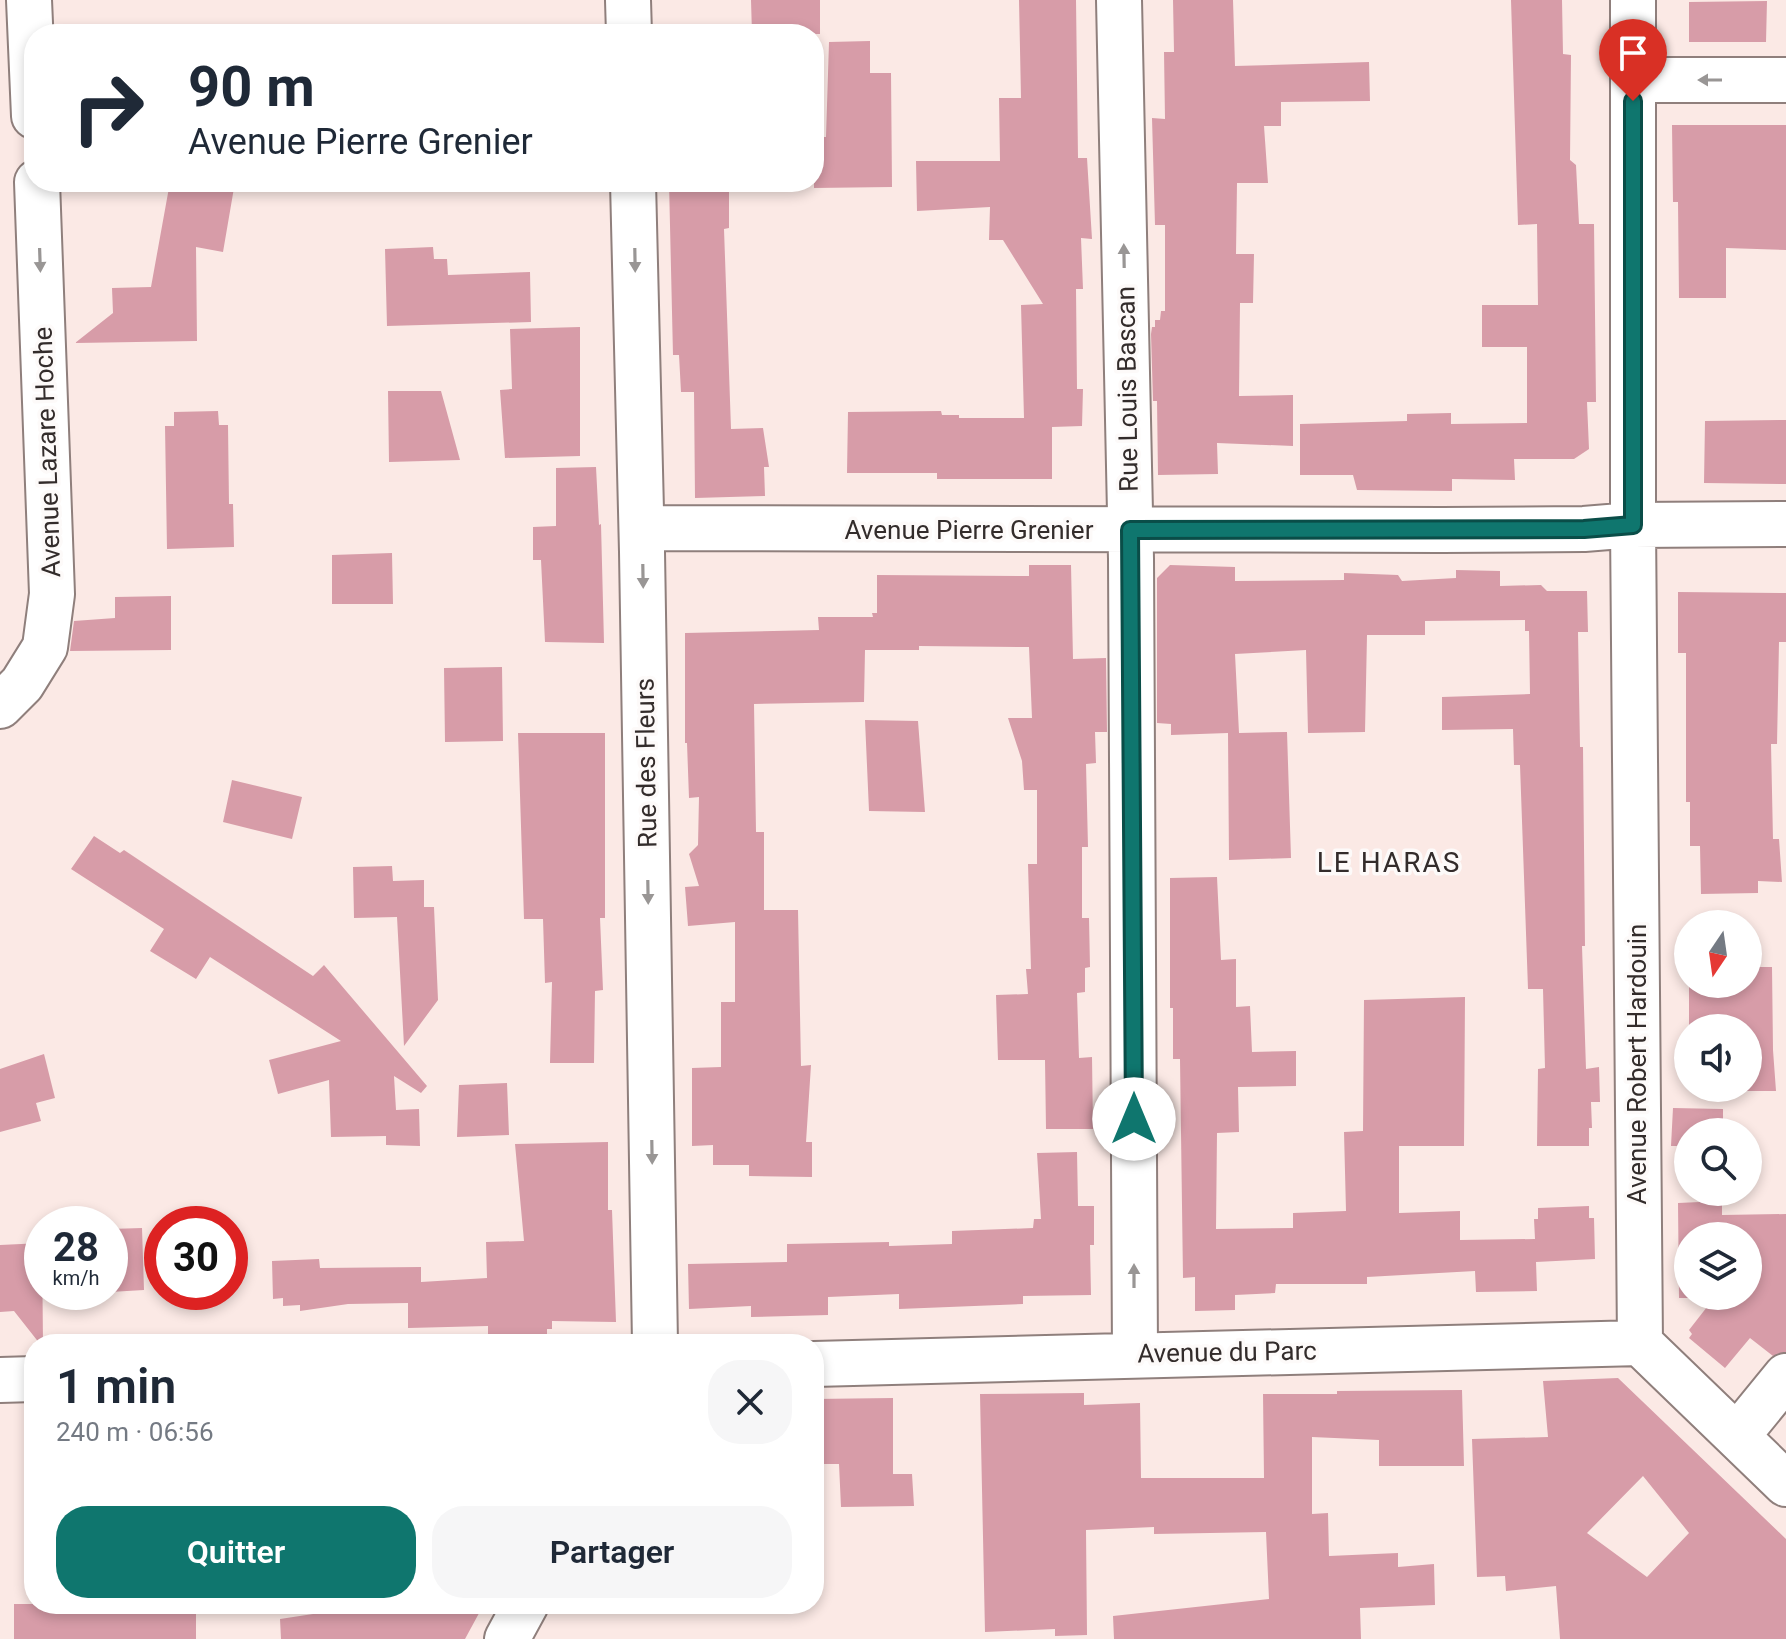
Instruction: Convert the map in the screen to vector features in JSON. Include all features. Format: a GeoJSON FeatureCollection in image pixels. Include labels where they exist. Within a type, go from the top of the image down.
{"type":"FeatureCollection","features":[{"type":"Feature","properties":{"kind":"street"},"geometry":{"type":"LineString","coordinates":[[29,0],[30,24]]}},
{"type":"Feature","properties":{"kind":"street"},"geometry":{"type":"LineString","coordinates":[[628,0],[629,24]]}},
{"type":"Feature","properties":{"kind":"street","name":"Rue Louis Bascan"},"geometry":{"type":"LineString","coordinates":[[1119,0],[1130,530],[1135,1354]]}},
{"type":"Feature","properties":{"kind":"street"},"geometry":{"type":"LineString","coordinates":[[1633,0],[1634,77],[1656,80],[1786,80]]}},
{"type":"Feature","properties":{"kind":"street","name":"Avenue Robert Hardouin"},"geometry":{"type":"LineString","coordinates":[[1634,77],[1633,525],[1640,1343]]}},
{"type":"Feature","properties":{"kind":"street","name":"Avenue Lazare Hoche"},"geometry":{"type":"LineString","coordinates":[[0,706],[22,684],[45,647],[52,594],[37,192]]}},
{"type":"Feature","properties":{"kind":"street","name":"Rue des Fleurs"},"geometry":{"type":"LineString","coordinates":[[633,192],[655,1334]]}},
{"type":"Feature","properties":{"kind":"street","name":"Avenue Pierre Grenier"},"geometry":{"type":"LineString","coordinates":[[642,528],[1584,529],[1633,525],[1786,524]]}},
{"type":"Feature","properties":{"kind":"street"},"geometry":{"type":"LineString","coordinates":[[1640,1343],[1786,1484]]}},
{"type":"Feature","properties":{"kind":"street","name":"Avenue du Parc"},"geometry":{"type":"LineString","coordinates":[[824,1364],[1640,1343]]}},
{"type":"Feature","properties":{"kind":"street"},"geometry":{"type":"LineString","coordinates":[[1737,1436],[1786,1376]]}},
{"type":"Feature","properties":{"kind":"street"},"geometry":{"type":"LineString","coordinates":[[0,1380],[24,1379]]}},
{"type":"Feature","properties":{"kind":"street"},"geometry":{"type":"LineString","coordinates":[[507,1639],[521,1614]]}},
{"type":"Feature","properties":{"kind":"building"},"geometry":{"type":"Polygon","coordinates":[[[751,0],[820,0],[820,24],[752,24],[751,0]]]}},
{"type":"Feature","properties":{"kind":"building"},"geometry":{"type":"Polygon","coordinates":[[[1019,0],[1076,0],[1078,158],[1087,158],[1092,239],[1081,238],[1083,289],[1076,289],[1077,389],[1083,389],[1082,426],[1052,427],[1052,479],[937,479],[937,473],[847,473],[848,412],[941,411],[942,415],[959,415],[959,418],[1024,418],[1021,305],[1043,304],[1003,240],[989,240],[990,207],[917,211],[916,161],[1000,161],[999,98],[1021,98],[1019,0]]]}},
{"type":"Feature","properties":{"kind":"building"},"geometry":{"type":"Polygon","coordinates":[[[1173,0],[1233,0],[1235,66],[1369,62],[1370,101],[1281,102],[1281,126],[1264,126],[1268,183],[1237,183],[1236,254],[1254,254],[1253,303],[1240,303],[1239,396],[1293,395],[1293,446],[1217,443],[1218,474],[1158,475],[1157,401],[1153,401],[1151,334],[1155,320],[1160,320],[1161,311],[1165,311],[1165,225],[1155,225],[1152,118],[1165,119],[1164,52],[1174,52],[1173,0]]]}},
{"type":"Feature","properties":{"kind":"building"},"geometry":{"type":"Polygon","coordinates":[[[1511,0],[1562,0],[1563,54],[1571,55],[1570,160],[1576,165],[1579,224],[1594,224],[1596,402],[1587,402],[1589,449],[1574,459],[1514,459],[1515,480],[1452,479],[1452,491],[1357,490],[1353,475],[1300,475],[1300,424],[1407,421],[1407,414],[1451,413],[1451,424],[1527,423],[1527,347],[1482,347],[1482,305],[1538,305],[1537,224],[1518,225],[1511,0]]]}},
{"type":"Feature","properties":{"kind":"building"},"geometry":{"type":"Polygon","coordinates":[[[1767,1],[1766,42],[1689,42],[1689,2],[1767,1]]]}},
{"type":"Feature","properties":{"kind":"building"},"geometry":{"type":"Polygon","coordinates":[[[870,41],[870,73],[891,73],[892,187],[824,188],[829,42],[870,41]]]}},
{"type":"Feature","properties":{"kind":"building"},"geometry":{"type":"Polygon","coordinates":[[[1672,125],[1786,125],[1786,250],[1726,248],[1726,298],[1679,298],[1678,202],[1673,202],[1672,125]]]}},
{"type":"Feature","properties":{"kind":"building"},"geometry":{"type":"Polygon","coordinates":[[[168,192],[233,192],[223,252],[196,247],[197,341],[75,343],[113,313],[112,288],[151,287],[168,192]]]}},
{"type":"Feature","properties":{"kind":"building"},"geometry":{"type":"Polygon","coordinates":[[[669,192],[729,192],[729,228],[724,229],[731,429],[763,428],[769,467],[764,467],[765,496],[695,498],[694,392],[681,392],[679,355],[673,355],[669,192]]]}},
{"type":"Feature","properties":{"kind":"building"},"geometry":{"type":"Polygon","coordinates":[[[433,247],[434,259],[447,259],[448,275],[530,272],[531,322],[387,326],[385,249],[433,247]]]}},
{"type":"Feature","properties":{"kind":"building"},"geometry":{"type":"Polygon","coordinates":[[[580,327],[580,456],[505,458],[500,390],[512,389],[510,329],[580,327]]]}},
{"type":"Feature","properties":{"kind":"building"},"geometry":{"type":"Polygon","coordinates":[[[388,391],[441,391],[460,460],[389,462],[388,391]]]}},
{"type":"Feature","properties":{"kind":"building"},"geometry":{"type":"Polygon","coordinates":[[[218,411],[219,425],[228,425],[229,504],[233,504],[234,547],[167,549],[165,426],[174,426],[174,412],[218,411]]]}},
{"type":"Feature","properties":{"kind":"building"},"geometry":{"type":"Polygon","coordinates":[[[1786,420],[1786,484],[1704,483],[1705,421],[1786,420]]]}},
{"type":"Feature","properties":{"kind":"building"},"geometry":{"type":"Polygon","coordinates":[[[596,467],[601,524],[604,643],[545,642],[541,560],[533,560],[533,527],[556,526],[556,468],[596,467]]]}},
{"type":"Feature","properties":{"kind":"building"},"geometry":{"type":"Polygon","coordinates":[[[392,553],[393,604],[332,604],[332,555],[392,553]]]}},
{"type":"Feature","properties":{"kind":"building"},"geometry":{"type":"Polygon","coordinates":[[[1029,565],[1071,565],[1073,659],[1106,658],[1107,732],[1095,732],[1096,763],[1086,764],[1088,847],[1082,847],[1082,918],[1089,918],[1090,967],[1085,968],[1085,992],[1077,993],[1079,1058],[1092,1057],[1093,1129],[1046,1129],[1045,1060],[998,1060],[996,995],[1028,994],[1026,969],[1031,969],[1028,864],[1037,864],[1037,790],[1024,790],[1022,761],[1008,718],[1032,718],[1029,647],[919,646],[919,650],[865,650],[864,702],[754,704],[756,832],[764,832],[764,910],[798,910],[801,1066],[811,1065],[806,1142],[812,1142],[812,1177],[749,1176],[749,1165],[713,1165],[713,1145],[692,1146],[692,1068],[721,1067],[721,1002],[735,1002],[735,922],[688,926],[685,887],[699,886],[689,854],[698,845],[699,797],[689,798],[685,743],[685,633],[819,630],[818,617],[873,617],[872,613],[877,613],[877,575],[1029,576],[1029,565]]]}},
{"type":"Feature","properties":{"kind":"building"},"geometry":{"type":"Polygon","coordinates":[[[1170,565],[1235,567],[1235,581],[1344,580],[1344,573],[1398,575],[1402,581],[1456,578],[1456,570],[1500,571],[1500,586],[1541,585],[1547,591],[1587,591],[1588,632],[1578,632],[1580,747],[1583,747],[1585,946],[1582,946],[1586,1069],[1599,1067],[1600,1102],[1591,1102],[1589,1146],[1537,1146],[1538,1069],[1545,1068],[1543,989],[1528,989],[1520,765],[1514,765],[1513,729],[1442,730],[1442,697],[1530,694],[1529,631],[1525,631],[1525,620],[1425,621],[1425,635],[1367,635],[1365,732],[1308,733],[1306,650],[1235,654],[1239,733],[1287,732],[1291,858],[1229,860],[1228,733],[1171,735],[1171,724],[1157,723],[1157,578],[1170,565]]]}},
{"type":"Feature","properties":{"kind":"building"},"geometry":{"type":"Polygon","coordinates":[[[1678,592],[1786,593],[1786,642],[1779,642],[1777,744],[1771,744],[1773,839],[1779,839],[1782,882],[1758,881],[1758,893],[1701,894],[1700,846],[1690,846],[1690,802],[1686,802],[1686,653],[1678,653],[1678,592]]]}},
{"type":"Feature","properties":{"kind":"building"},"geometry":{"type":"Polygon","coordinates":[[[171,596],[171,650],[70,651],[74,621],[115,618],[115,597],[171,596]]]}},
{"type":"Feature","properties":{"kind":"building"},"geometry":{"type":"Polygon","coordinates":[[[502,667],[503,741],[445,742],[444,668],[502,667]]]}},
{"type":"Feature","properties":{"kind":"building"},"geometry":{"type":"Polygon","coordinates":[[[865,720],[918,721],[925,812],[869,811],[865,720]]]}},
{"type":"Feature","properties":{"kind":"building"},"geometry":{"type":"Polygon","coordinates":[[[518,733],[605,733],[605,918],[600,918],[603,990],[595,991],[594,1063],[550,1063],[552,982],[545,983],[543,919],[524,919],[518,733]]]}},
{"type":"Feature","properties":{"kind":"building"},"geometry":{"type":"Polygon","coordinates":[[[232,780],[302,797],[292,839],[223,822],[232,780]]]}},
{"type":"Feature","properties":{"kind":"building"},"geometry":{"type":"Polygon","coordinates":[[[94,836],[120,853],[124,850],[313,976],[324,965],[427,1086],[421,1093],[394,1076],[396,1110],[419,1109],[420,1146],[386,1145],[386,1136],[331,1137],[329,1080],[278,1094],[269,1060],[341,1041],[210,957],[196,979],[150,951],[164,929],[71,869],[94,836]]]}},
{"type":"Feature","properties":{"kind":"building"},"geometry":{"type":"Polygon","coordinates":[[[392,866],[393,881],[424,880],[424,907],[434,907],[438,1000],[404,1046],[397,917],[354,918],[353,867],[392,866]]]}},
{"type":"Feature","properties":{"kind":"building"},"geometry":{"type":"Polygon","coordinates":[[[1217,877],[1221,960],[1236,959],[1236,1007],[1250,1006],[1252,1052],[1296,1051],[1296,1086],[1238,1087],[1239,1132],[1217,1133],[1216,1229],[1293,1228],[1293,1213],[1346,1211],[1344,1132],[1363,1131],[1364,1000],[1465,997],[1464,1146],[1399,1146],[1399,1213],[1460,1211],[1460,1240],[1535,1239],[1534,1219],[1538,1219],[1538,1208],[1589,1206],[1589,1218],[1594,1218],[1595,1259],[1536,1262],[1537,1291],[1476,1292],[1475,1271],[1367,1277],[1367,1284],[1276,1284],[1275,1293],[1235,1295],[1235,1310],[1195,1311],[1195,1277],[1183,1278],[1180,1059],[1173,1059],[1173,1008],[1170,1008],[1170,878],[1217,877]]]}},
{"type":"Feature","properties":{"kind":"building"},"geometry":{"type":"Polygon","coordinates":[[[1762,967],[1772,967],[1776,1091],[1762,1091],[1762,1014],[1689,1014],[1689,998],[1762,998],[1762,967]]]}},
{"type":"Feature","properties":{"kind":"building"},"geometry":{"type":"Polygon","coordinates":[[[44,1054],[55,1098],[36,1103],[41,1121],[0,1132],[0,1069],[44,1054]]]}},
{"type":"Feature","properties":{"kind":"building"},"geometry":{"type":"Polygon","coordinates":[[[507,1083],[509,1135],[457,1137],[459,1085],[507,1083]]]}},
{"type":"Feature","properties":{"kind":"building"},"geometry":{"type":"Polygon","coordinates":[[[1673,1108],[1723,1109],[1723,1118],[1674,1118],[1674,1146],[1671,1146],[1673,1108]]]}},
{"type":"Feature","properties":{"kind":"building"},"geometry":{"type":"Polygon","coordinates":[[[608,1142],[608,1210],[612,1210],[616,1322],[552,1321],[552,1329],[547,1329],[547,1334],[488,1334],[488,1326],[408,1328],[408,1303],[348,1304],[300,1311],[300,1305],[283,1306],[283,1298],[273,1299],[272,1261],[319,1259],[320,1268],[421,1267],[421,1282],[487,1278],[486,1242],[524,1241],[515,1144],[608,1142]]]}},
{"type":"Feature","properties":{"kind":"building"},"geometry":{"type":"Polygon","coordinates":[[[1077,1152],[1078,1206],[1094,1206],[1094,1245],[1090,1245],[1091,1295],[1023,1296],[1023,1304],[899,1309],[899,1294],[828,1297],[828,1315],[751,1317],[751,1306],[689,1309],[688,1264],[787,1262],[787,1244],[952,1244],[952,1231],[1033,1228],[1034,1219],[1041,1219],[1037,1153],[1077,1152]]]}},
{"type":"Feature","properties":{"kind":"building"},"geometry":{"type":"Polygon","coordinates":[[[1678,1206],[1722,1206],[1722,1215],[1786,1214],[1786,1352],[1773,1356],[1750,1338],[1725,1368],[1689,1338],[1692,1334],[1689,1330],[1705,1310],[1762,1310],[1762,1222],[1678,1222],[1678,1206]]]}},
{"type":"Feature","properties":{"kind":"building"},"geometry":{"type":"Polygon","coordinates":[[[128,1228],[142,1228],[144,1290],[128,1291],[128,1228]]]}},
{"type":"Feature","properties":{"kind":"building"},"geometry":{"type":"Polygon","coordinates":[[[24,1244],[24,1310],[43,1310],[43,1334],[32,1334],[14,1311],[0,1312],[0,1245],[24,1244]]]}},
{"type":"Feature","properties":{"kind":"building"},"geometry":{"type":"Polygon","coordinates":[[[1618,1378],[1786,1539],[1786,1639],[1560,1639],[1556,1586],[1506,1591],[1505,1576],[1477,1577],[1472,1439],[1548,1437],[1543,1381],[1618,1378]],[[1643,1476],[1587,1533],[1647,1577],[1689,1533],[1643,1476]]]}},
{"type":"Feature","properties":{"kind":"building"},"geometry":{"type":"Polygon","coordinates":[[[1462,1390],[1464,1466],[1379,1466],[1379,1440],[1312,1437],[1312,1514],[1328,1513],[1329,1556],[1398,1553],[1398,1567],[1434,1564],[1435,1605],[1360,1608],[1361,1639],[1114,1639],[1113,1616],[1269,1599],[1266,1532],[1154,1534],[1154,1527],[1086,1530],[1087,1635],[1055,1636],[1055,1629],[985,1632],[980,1394],[1084,1393],[1084,1405],[1140,1403],[1141,1478],[1264,1478],[1263,1394],[1462,1390]]]}},
{"type":"Feature","properties":{"kind":"building"},"geometry":{"type":"Polygon","coordinates":[[[893,1398],[893,1474],[912,1474],[914,1506],[841,1507],[839,1464],[824,1464],[824,1399],[893,1398]]]}},
{"type":"Feature","properties":{"kind":"building"},"geometry":{"type":"Polygon","coordinates":[[[14,1604],[24,1604],[24,1614],[196,1614],[196,1639],[14,1639],[14,1604]]]}},
{"type":"Feature","properties":{"kind":"building"},"geometry":{"type":"Polygon","coordinates":[[[313,1614],[479,1614],[465,1639],[281,1639],[280,1619],[313,1614]]]}},
{"type":"Feature","properties":{"kind":"district","name":"LE HARAS"},"geometry":{"type":"Point","coordinates":[1389,862]}},
{"type":"Feature","properties":{"kind":"route"},"geometry":{"type":"LineString","coordinates":[[1134,1119],[1130,530],[1584,529],[1633,525],[1633,101]]}}]}
